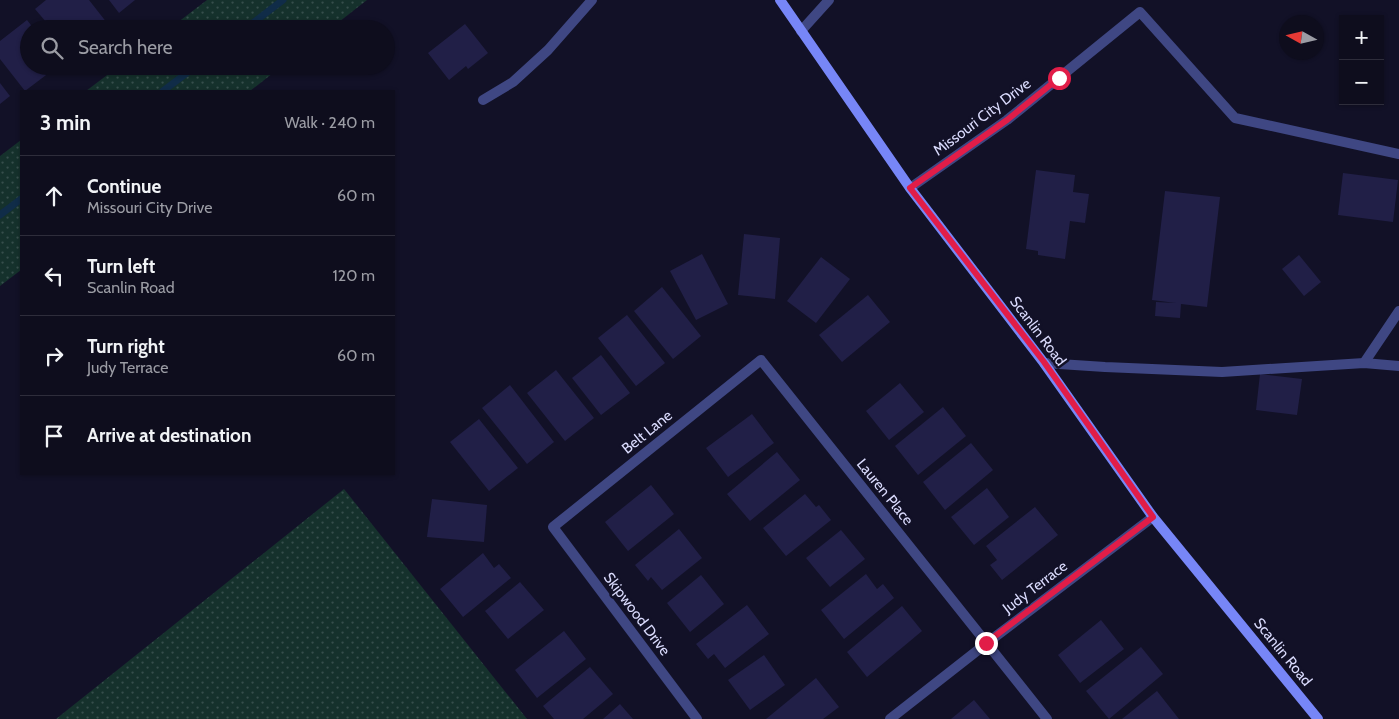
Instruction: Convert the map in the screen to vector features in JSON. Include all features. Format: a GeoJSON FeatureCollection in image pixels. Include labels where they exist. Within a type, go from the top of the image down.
{"type":"FeatureCollection","features":[{"type":"Feature","properties":{"kind":"street"},"geometry":{"type":"LineString","coordinates":[[483,100],[513,82],[541,57],[592,0]]}},
{"type":"Feature","properties":{"kind":"street","name":"Scanlin Road"},"geometry":{"type":"LineString","coordinates":[[780,0],[910,188],[1044,362],[1153,517],[1318,719]]}},
{"type":"Feature","properties":{"kind":"street"},"geometry":{"type":"LineString","coordinates":[[801,31],[829,0]]}},
{"type":"Feature","properties":{"kind":"street","name":"Missouri City Drive"},"geometry":{"type":"LineString","coordinates":[[910,188],[1007,120],[1140,12],[1235,118],[1399,154]]}},
{"type":"Feature","properties":{"kind":"street"},"geometry":{"type":"LineString","coordinates":[[1364,363],[1399,311]]}},
{"type":"Feature","properties":{"kind":"street","name":"Belt Lane"},"geometry":{"type":"LineString","coordinates":[[553,527],[761,360]]}},
{"type":"Feature","properties":{"kind":"street","name":"Lauren Place"},"geometry":{"type":"LineString","coordinates":[[761,360],[1047,719]]}},
{"type":"Feature","properties":{"kind":"street"},"geometry":{"type":"LineString","coordinates":[[1044,362],[1105,367],[1222,372],[1364,363],[1399,366]]}},
{"type":"Feature","properties":{"kind":"street","name":"Judy Terrace"},"geometry":{"type":"LineString","coordinates":[[890,719],[986,643],[1153,517]]}},
{"type":"Feature","properties":{"kind":"street","name":"Skipwood Drive"},"geometry":{"type":"LineString","coordinates":[[553,527],[697,719]]}},
{"type":"Feature","properties":{"kind":"green space"},"geometry":{"type":"Polygon","coordinates":[[[207,0],[367,0],[341,20],[181,20],[207,0]]]}},
{"type":"Feature","properties":{"kind":"green space"},"geometry":{"type":"Polygon","coordinates":[[[107,75],[270,75],[251,90],[87,90],[107,75]]]}},
{"type":"Feature","properties":{"kind":"green space"},"geometry":{"type":"Polygon","coordinates":[[[20,141],[20,271],[0,286],[0,156],[20,141]]]}},
{"type":"Feature","properties":{"kind":"green space"},"geometry":{"type":"Polygon","coordinates":[[[344,489],[527,719],[56,719],[344,489]]]}},
{"type":"Feature","properties":{"kind":"building"},"geometry":{"type":"Polygon","coordinates":[[[46,0],[89,0],[105,20],[44,20],[35,9],[46,0]]]}},
{"type":"Feature","properties":{"kind":"building"},"geometry":{"type":"Polygon","coordinates":[[[109,0],[135,0],[119,13],[109,0]]]}},
{"type":"Feature","properties":{"kind":"building"},"geometry":{"type":"Polygon","coordinates":[[[465,24],[488,53],[468,69],[466,66],[449,80],[428,53],[465,24]]]}},
{"type":"Feature","properties":{"kind":"building"},"geometry":{"type":"Polygon","coordinates":[[[20,25],[20,75],[46,75],[24,90],[0,59],[0,41],[20,25]]]}},
{"type":"Feature","properties":{"kind":"building"},"geometry":{"type":"Polygon","coordinates":[[[0,83],[10,96],[0,104],[0,83]]]}},
{"type":"Feature","properties":{"kind":"building"},"geometry":{"type":"Polygon","coordinates":[[[1036,170],[1075,175],[1073,192],[1089,194],[1085,223],[1070,221],[1065,259],[1038,255],[1038,251],[1026,249],[1036,170]]]}},
{"type":"Feature","properties":{"kind":"building"},"geometry":{"type":"Polygon","coordinates":[[[1343,173],[1398,180],[1393,222],[1338,215],[1343,173]]]}},
{"type":"Feature","properties":{"kind":"building"},"geometry":{"type":"Polygon","coordinates":[[[1165,191],[1220,197],[1207,307],[1181,304],[1180,318],[1155,316],[1156,302],[1176,303],[1152,300],[1165,191]]]}},
{"type":"Feature","properties":{"kind":"building"},"geometry":{"type":"Polygon","coordinates":[[[744,234],[780,238],[775,299],[738,295],[744,234]]]}},
{"type":"Feature","properties":{"kind":"building"},"geometry":{"type":"Polygon","coordinates":[[[702,254],[728,304],[696,320],[670,271],[702,254]]]}},
{"type":"Feature","properties":{"kind":"building"},"geometry":{"type":"Polygon","coordinates":[[[1299,255],[1321,282],[1304,296],[1282,269],[1299,255]]]}},
{"type":"Feature","properties":{"kind":"building"},"geometry":{"type":"Polygon","coordinates":[[[821,257],[850,279],[816,323],[787,301],[821,257]]]}},
{"type":"Feature","properties":{"kind":"building"},"geometry":{"type":"Polygon","coordinates":[[[662,287],[701,336],[673,359],[634,311],[662,287]]]}},
{"type":"Feature","properties":{"kind":"building"},"geometry":{"type":"Polygon","coordinates":[[[868,295],[890,322],[842,362],[819,335],[868,295]]]}},
{"type":"Feature","properties":{"kind":"building"},"geometry":{"type":"Polygon","coordinates":[[[627,315],[665,363],[636,386],[598,338],[627,315]]]}},
{"type":"Feature","properties":{"kind":"building"},"geometry":{"type":"Polygon","coordinates":[[[601,355],[630,393],[601,415],[572,378],[601,355]]]}},
{"type":"Feature","properties":{"kind":"building"},"geometry":{"type":"Polygon","coordinates":[[[556,370],[594,418],[565,441],[527,393],[556,370]]]}},
{"type":"Feature","properties":{"kind":"building"},"geometry":{"type":"Polygon","coordinates":[[[1260,374],[1302,379],[1297,415],[1256,410],[1260,374]]]}},
{"type":"Feature","properties":{"kind":"building"},"geometry":{"type":"Polygon","coordinates":[[[900,383],[924,412],[889,440],[866,411],[900,383]]]}},
{"type":"Feature","properties":{"kind":"building"},"geometry":{"type":"Polygon","coordinates":[[[510,385],[554,442],[527,464],[482,408],[510,385]]]}},
{"type":"Feature","properties":{"kind":"building"},"geometry":{"type":"Polygon","coordinates":[[[943,407],[966,436],[918,475],[895,446],[943,407]]]}},
{"type":"Feature","properties":{"kind":"building"},"geometry":{"type":"Polygon","coordinates":[[[752,414],[774,443],[728,477],[706,448],[752,414]]]}},
{"type":"Feature","properties":{"kind":"building"},"geometry":{"type":"Polygon","coordinates":[[[479,419],[518,468],[489,491],[450,442],[479,419]]]}},
{"type":"Feature","properties":{"kind":"building"},"geometry":{"type":"Polygon","coordinates":[[[971,443],[993,470],[945,510],[923,482],[971,443]]]}},
{"type":"Feature","properties":{"kind":"building"},"geometry":{"type":"Polygon","coordinates":[[[777,452],[800,480],[750,521],[727,494],[777,452]]]}},
{"type":"Feature","properties":{"kind":"building"},"geometry":{"type":"Polygon","coordinates":[[[651,485],[674,514],[628,551],[605,522],[651,485]]]}},
{"type":"Feature","properties":{"kind":"building"},"geometry":{"type":"Polygon","coordinates":[[[987,488],[1009,517],[974,545],[951,517],[987,488]]]}},
{"type":"Feature","properties":{"kind":"building"},"geometry":{"type":"Polygon","coordinates":[[[805,494],[816,507],[819,505],[831,520],[786,556],[763,528],[805,494]]]}},
{"type":"Feature","properties":{"kind":"building"},"geometry":{"type":"Polygon","coordinates":[[[432,499],[487,505],[484,542],[427,537],[432,499]]]}},
{"type":"Feature","properties":{"kind":"building"},"geometry":{"type":"Polygon","coordinates":[[[1035,507],[1058,535],[1002,580],[990,565],[997,560],[986,546],[1035,507]]]}},
{"type":"Feature","properties":{"kind":"building"},"geometry":{"type":"Polygon","coordinates":[[[679,529],[702,558],[662,590],[651,577],[648,581],[635,565],[679,529]]]}},
{"type":"Feature","properties":{"kind":"building"},"geometry":{"type":"Polygon","coordinates":[[[841,530],[865,559],[830,587],[806,558],[841,530]]]}},
{"type":"Feature","properties":{"kind":"building"},"geometry":{"type":"Polygon","coordinates":[[[483,553],[494,568],[499,564],[511,578],[463,617],[440,589],[483,553]]]}},
{"type":"Feature","properties":{"kind":"building"},"geometry":{"type":"Polygon","coordinates":[[[866,574],[877,589],[883,584],[894,598],[844,639],[821,610],[866,574]]]}},
{"type":"Feature","properties":{"kind":"building"},"geometry":{"type":"Polygon","coordinates":[[[701,575],[724,604],[690,632],[667,603],[701,575]]]}},
{"type":"Feature","properties":{"kind":"building"},"geometry":{"type":"Polygon","coordinates":[[[520,582],[544,610],[508,639],[485,611],[520,582]]]}},
{"type":"Feature","properties":{"kind":"building"},"geometry":{"type":"Polygon","coordinates":[[[747,605],[769,634],[725,668],[714,654],[708,659],[696,644],[747,605]]]}},
{"type":"Feature","properties":{"kind":"building"},"geometry":{"type":"Polygon","coordinates":[[[902,606],[922,631],[867,677],[847,652],[902,606]]]}},
{"type":"Feature","properties":{"kind":"building"},"geometry":{"type":"Polygon","coordinates":[[[1101,620],[1124,649],[1080,683],[1058,655],[1101,620]]]}},
{"type":"Feature","properties":{"kind":"building"},"geometry":{"type":"Polygon","coordinates":[[[564,631],[586,659],[537,698],[515,670],[564,631]]]}},
{"type":"Feature","properties":{"kind":"building"},"geometry":{"type":"Polygon","coordinates":[[[1141,647],[1163,674],[1109,719],[1086,691],[1141,647]]]}},
{"type":"Feature","properties":{"kind":"building"},"geometry":{"type":"Polygon","coordinates":[[[764,655],[785,685],[750,710],[728,680],[764,655]]]}},
{"type":"Feature","properties":{"kind":"building"},"geometry":{"type":"Polygon","coordinates":[[[590,667],[613,694],[583,719],[554,719],[543,706],[590,667]]]}},
{"type":"Feature","properties":{"kind":"building"},"geometry":{"type":"Polygon","coordinates":[[[816,678],[839,707],[823,719],[766,719],[816,678]]]}},
{"type":"Feature","properties":{"kind":"building"},"geometry":{"type":"Polygon","coordinates":[[[1157,691],[1179,719],[1122,719],[1157,691]]]}},
{"type":"Feature","properties":{"kind":"building"},"geometry":{"type":"Polygon","coordinates":[[[974,700],[990,719],[951,719],[974,700]]]}},
{"type":"Feature","properties":{"kind":"building"},"geometry":{"type":"Polygon","coordinates":[[[620,704],[633,719],[603,719],[620,704]]]}},
{"type":"Feature","properties":{"kind":"waterway"},"geometry":{"type":"LineString","coordinates":[[257,20],[283,0]]}},
{"type":"Feature","properties":{"kind":"waterway"},"geometry":{"type":"LineString","coordinates":[[164,90],[184,75]]}},
{"type":"Feature","properties":{"kind":"waterway"},"geometry":{"type":"LineString","coordinates":[[0,215],[20,200]]}},
{"type":"Feature","properties":{"kind":"route"},"geometry":{"type":"LineString","coordinates":[[986,643],[1153,517],[1044,362],[910,188],[1007,120],[1059,78]]}}]}
